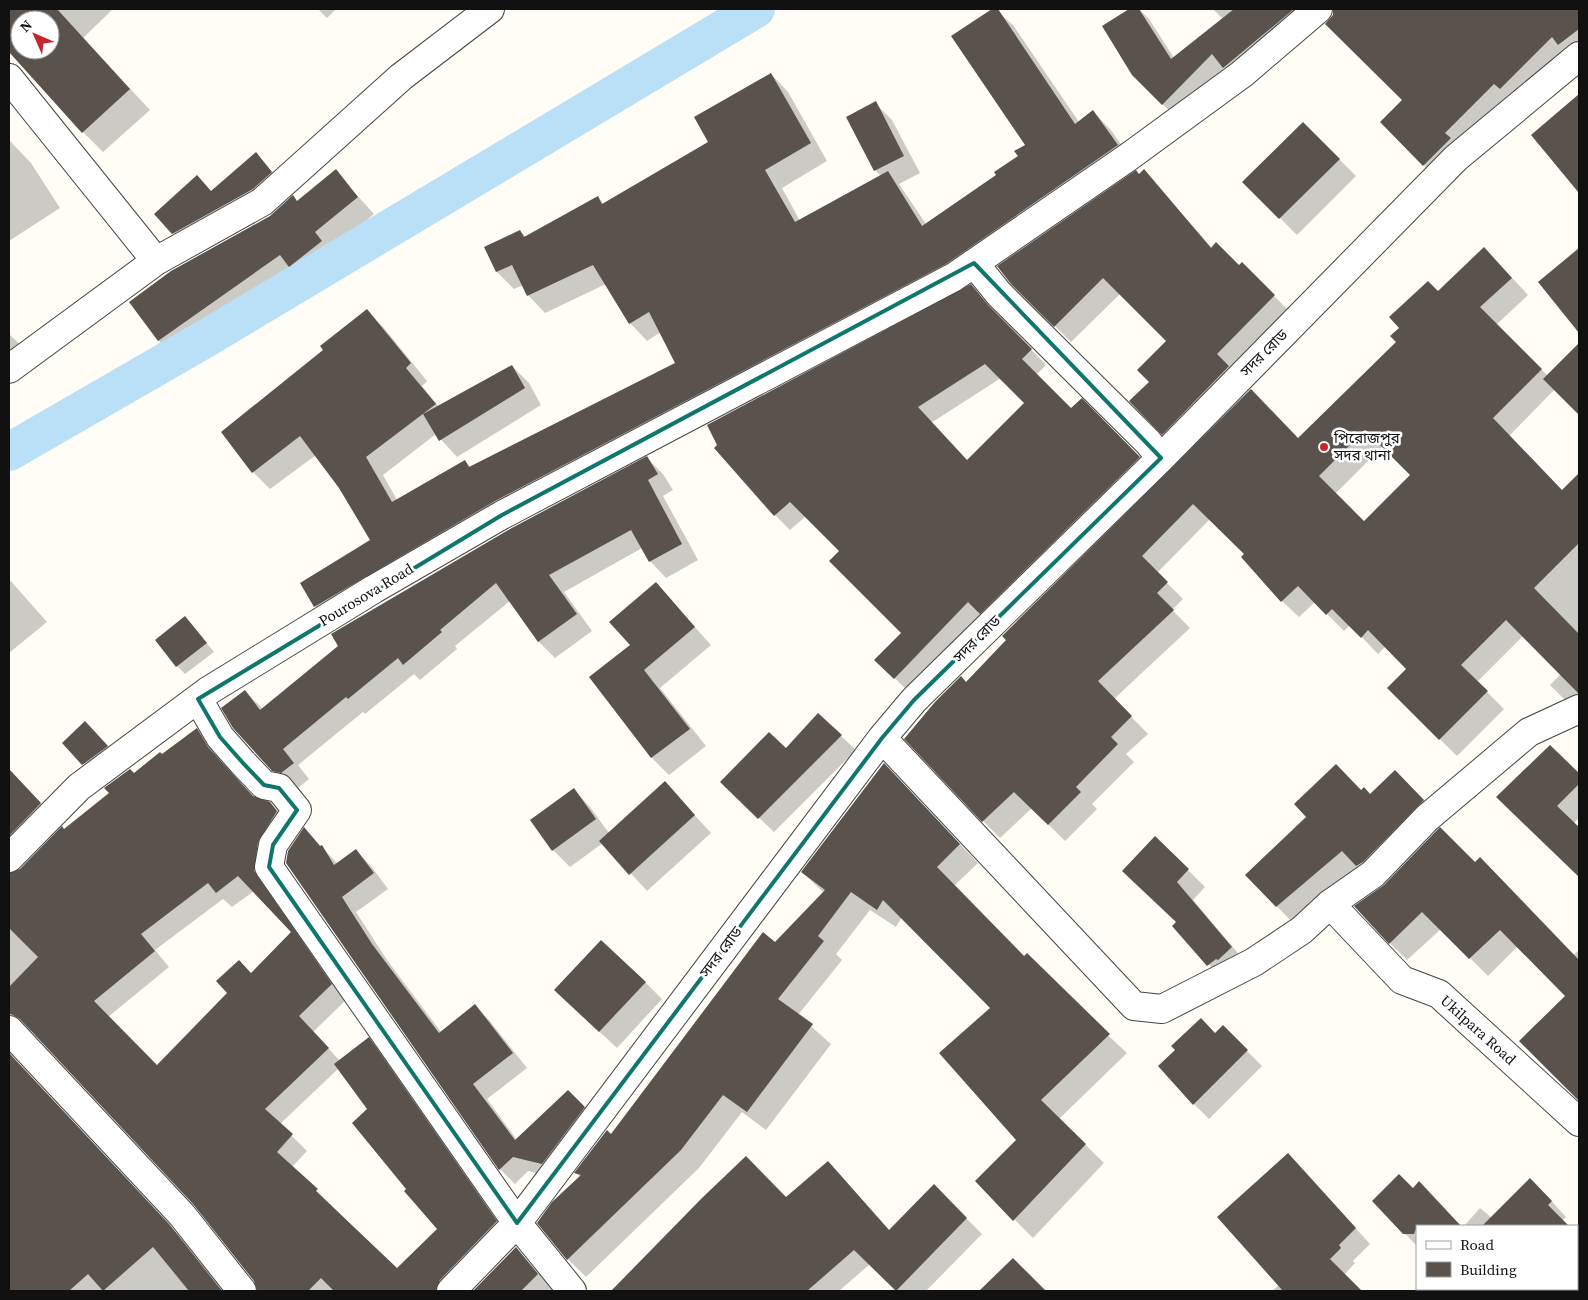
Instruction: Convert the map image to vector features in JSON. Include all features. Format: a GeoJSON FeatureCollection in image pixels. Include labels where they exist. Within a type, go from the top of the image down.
{"type":"FeatureCollection","features":[{"type":"Feature","properties":{"kind":"street"},"geometry":{"type":"LineString","coordinates":[[9,369],[156,260],[262,202],[401,77],[490,9]]}},
{"type":"Feature","properties":{"kind":"street","name":"Pourosova Road"},"geometry":{"type":"LineString","coordinates":[[9,858],[79,787],[198,698],[374,589],[502,515],[954,277],[1127,158],[1242,74],[1318,9]]}},
{"type":"Feature","properties":{"kind":"street","name":"সদর রোড"},"geometry":{"type":"LineString","coordinates":[[451,1291],[517,1223],[882,738],[914,700],[1161,458],[1456,158],[1579,56]]}},
{"type":"Feature","properties":{"kind":"street"},"geometry":{"type":"LineString","coordinates":[[9,78],[156,260]]}},
{"type":"Feature","properties":{"kind":"street"},"geometry":{"type":"LineString","coordinates":[[974,263],[999,294],[1148,442],[1161,458]]}},
{"type":"Feature","properties":{"kind":"street"},"geometry":{"type":"LineString","coordinates":[[198,698],[220,736],[243,763],[264,785],[279,788],[297,810],[273,846],[269,867],[517,1223],[572,1291]]}},
{"type":"Feature","properties":{"kind":"street"},"geometry":{"type":"LineString","coordinates":[[882,738],[1134,1006],[1162,1009],[1254,962],[1302,930],[1330,904],[1373,874],[1427,818],[1529,732],[1579,709]]}},
{"type":"Feature","properties":{"kind":"street","name":"Ukilpara Road"},"geometry":{"type":"LineString","coordinates":[[1330,904],[1402,980],[1439,994],[1579,1122]]}},
{"type":"Feature","properties":{"kind":"street"},"geometry":{"type":"LineString","coordinates":[[9,1030],[182,1215],[242,1291]]}},
{"type":"Feature","properties":{"kind":"highlighted area"},"geometry":{"type":"Polygon","coordinates":[[[974,263],[1161,458],[914,700],[882,738],[517,1223],[269,867],[273,845],[297,810],[279,788],[264,785],[243,763],[220,737],[198,699],[502,515],[974,263]]]}},
{"type":"Feature","properties":{"kind":"building"},"geometry":{"type":"Polygon","coordinates":[[[9,9],[57,9],[10,10],[10,53],[9,9]]]}},
{"type":"Feature","properties":{"kind":"building"},"geometry":{"type":"Polygon","coordinates":[[[992,9],[998,9],[1075,124],[1093,110],[1118,145],[946,264],[495,501],[314,607],[300,583],[370,540],[339,488],[300,436],[252,473],[221,432],[323,350],[320,346],[367,309],[411,363],[406,368],[436,404],[366,457],[392,502],[465,460],[469,467],[675,363],[649,312],[629,324],[593,265],[527,296],[512,265],[496,272],[484,247],[520,230],[524,237],[598,196],[602,204],[708,142],[694,117],[771,73],[811,143],[765,170],[795,222],[888,171],[922,226],[996,175],[994,172],[1018,156],[1014,151],[1025,145],[951,36],[992,9]]]}},
{"type":"Feature","properties":{"kind":"building"},"geometry":{"type":"Polygon","coordinates":[[[1129,9],[1139,9],[1171,59],[1234,9],[1294,9],[1223,68],[1212,54],[1162,105],[1132,75],[1102,26],[1129,9]]]}},
{"type":"Feature","properties":{"kind":"building"},"geometry":{"type":"Polygon","coordinates":[[[1333,9],[1579,9],[1579,29],[1558,45],[1552,37],[1500,89],[1494,84],[1445,133],[1451,138],[1423,166],[1380,122],[1402,100],[1325,24],[1333,15],[1333,9]]]}},
{"type":"Feature","properties":{"kind":"building"},"geometry":{"type":"Polygon","coordinates":[[[60,12],[130,89],[82,133],[16,60],[60,60],[60,12]]]}},
{"type":"Feature","properties":{"kind":"building"},"geometry":{"type":"Polygon","coordinates":[[[1579,94],[1579,193],[1531,135],[1579,94]]]}},
{"type":"Feature","properties":{"kind":"building"},"geometry":{"type":"Polygon","coordinates":[[[876,101],[904,156],[874,171],[846,117],[876,101]]]}},
{"type":"Feature","properties":{"kind":"building"},"geometry":{"type":"Polygon","coordinates":[[[1303,122],[1340,159],[1279,219],[1242,182],[1303,122]]]}},
{"type":"Feature","properties":{"kind":"building"},"geometry":{"type":"Polygon","coordinates":[[[256,152],[272,172],[253,189],[172,234],[154,214],[197,175],[211,191],[256,152]]]}},
{"type":"Feature","properties":{"kind":"building"},"geometry":{"type":"Polygon","coordinates":[[[336,169],[358,197],[315,232],[322,241],[289,267],[280,255],[158,341],[129,302],[171,271],[270,216],[293,195],[297,201],[336,169]]]}},
{"type":"Feature","properties":{"kind":"building"},"geometry":{"type":"Polygon","coordinates":[[[1144,169],[1211,248],[1216,242],[1239,265],[1242,262],[1275,295],[1217,354],[1229,366],[1162,435],[1129,401],[1149,382],[1137,370],[1166,341],[1103,278],[1054,327],[1011,284],[997,266],[1136,170],[1139,174],[1144,169]]]}},
{"type":"Feature","properties":{"kind":"building"},"geometry":{"type":"Polygon","coordinates":[[[1484,247],[1512,278],[1480,307],[1542,369],[1493,418],[1562,490],[1579,473],[1579,543],[1534,588],[1579,634],[1579,694],[1506,620],[1461,665],[1488,691],[1439,740],[1387,688],[1406,669],[1368,630],[1361,638],[1332,609],[1326,615],[1298,586],[1281,602],[1241,557],[1244,554],[1193,504],[1142,556],[1168,582],[1157,593],[1174,610],[1098,681],[1132,716],[1111,737],[1118,744],[1076,787],[1081,792],[1048,825],[1014,792],[982,822],[904,739],[935,702],[961,676],[966,682],[1006,640],[1002,636],[1251,389],[1298,438],[1396,342],[1390,336],[1399,328],[1389,317],[1428,281],[1438,291],[1484,247]],[[1365,430],[1319,476],[1364,521],[1410,475],[1365,430]]]}},
{"type":"Feature","properties":{"kind":"building"},"geometry":{"type":"Polygon","coordinates":[[[1579,248],[1579,333],[1538,282],[1579,248]]]}},
{"type":"Feature","properties":{"kind":"building"},"geometry":{"type":"Polygon","coordinates":[[[971,284],[988,305],[1032,349],[1022,359],[1071,408],[1082,398],[1140,457],[980,614],[968,602],[894,679],[874,660],[901,633],[829,561],[839,551],[790,502],[774,516],[714,448],[717,445],[707,425],[971,284]],[[985,364],[918,407],[967,460],[1024,403],[985,364]]]}},
{"type":"Feature","properties":{"kind":"building"},"geometry":{"type":"Polygon","coordinates":[[[1579,343],[1579,415],[1543,379],[1579,343]]]}},
{"type":"Feature","properties":{"kind":"building"},"geometry":{"type":"Polygon","coordinates":[[[512,365],[525,388],[439,441],[423,414],[512,365]]]}},
{"type":"Feature","properties":{"kind":"building"},"geometry":{"type":"Polygon","coordinates":[[[647,456],[658,474],[648,480],[682,544],[649,562],[631,530],[549,575],[577,614],[538,642],[496,583],[440,630],[442,632],[403,665],[398,658],[348,699],[346,697],[283,749],[294,763],[281,773],[272,771],[233,728],[221,708],[245,690],[260,710],[338,646],[331,634],[510,529],[647,456]]]}},
{"type":"Feature","properties":{"kind":"building"},"geometry":{"type":"Polygon","coordinates":[[[656,582],[695,627],[644,670],[690,729],[651,758],[589,677],[630,645],[609,622],[656,582]]]}},
{"type":"Feature","properties":{"kind":"building"},"geometry":{"type":"Polygon","coordinates":[[[185,616],[207,643],[176,667],[155,640],[185,616]]]}},
{"type":"Feature","properties":{"kind":"building"},"geometry":{"type":"Polygon","coordinates":[[[818,713],[842,735],[758,819],[720,782],[769,732],[786,748],[818,713]]]}},
{"type":"Feature","properties":{"kind":"building"},"geometry":{"type":"Polygon","coordinates":[[[85,721],[108,746],[82,765],[62,743],[85,721]]]}},
{"type":"Feature","properties":{"kind":"building"},"geometry":{"type":"Polygon","coordinates":[[[197,728],[208,747],[253,796],[270,802],[277,811],[258,842],[254,871],[332,984],[299,1016],[329,1048],[265,1109],[293,1134],[277,1152],[318,1189],[316,1191],[397,1268],[437,1229],[404,1191],[406,1189],[352,1123],[367,1109],[334,1064],[369,1037],[497,1221],[440,1280],[436,1291],[334,1291],[321,1278],[308,1291],[257,1291],[254,1281],[193,1204],[20,1019],[9,1013],[9,987],[38,957],[9,928],[9,873],[20,869],[62,826],[64,829],[109,793],[104,788],[130,769],[134,773],[160,752],[162,754],[197,728]],[[238,876],[216,893],[208,883],[141,934],[155,951],[94,1001],[157,1065],[227,993],[216,981],[239,960],[251,973],[291,932],[238,876]]]}},
{"type":"Feature","properties":{"kind":"building"},"geometry":{"type":"Polygon","coordinates":[[[1550,745],[1579,773],[1579,784],[1557,806],[1579,827],[1579,877],[1496,797],[1550,745]]]}},
{"type":"Feature","properties":{"kind":"building"},"geometry":{"type":"Polygon","coordinates":[[[884,763],[960,844],[937,867],[1024,956],[1027,953],[1110,1034],[1041,1100],[1086,1144],[1013,1221],[975,1181],[1016,1140],[939,1053],[990,1008],[883,900],[877,910],[851,892],[818,936],[824,941],[778,999],[813,1024],[747,1112],[723,1095],[681,1150],[567,1260],[537,1223],[552,1202],[581,1175],[574,1173],[607,1130],[611,1134],[763,932],[775,942],[825,890],[801,872],[884,763]]]}},
{"type":"Feature","properties":{"kind":"building"},"geometry":{"type":"Polygon","coordinates":[[[1336,764],[1361,790],[1364,787],[1370,794],[1395,770],[1424,800],[1363,862],[1356,866],[1342,851],[1276,907],[1245,875],[1306,817],[1294,804],[1336,764]]]}},
{"type":"Feature","properties":{"kind":"building"},"geometry":{"type":"Polygon","coordinates":[[[9,769],[41,803],[9,836],[9,769]]]}},
{"type":"Feature","properties":{"kind":"building"},"geometry":{"type":"Polygon","coordinates":[[[665,781],[695,815],[629,875],[599,841],[665,781]]]}},
{"type":"Feature","properties":{"kind":"building"},"geometry":{"type":"Polygon","coordinates":[[[574,788],[596,819],[552,851],[530,820],[574,788]]]}},
{"type":"Feature","properties":{"kind":"building"},"geometry":{"type":"Polygon","coordinates":[[[304,827],[320,846],[322,845],[334,865],[356,849],[374,873],[342,897],[372,944],[439,1033],[475,1004],[513,1053],[473,1084],[515,1140],[568,1090],[585,1107],[542,1164],[513,1157],[499,1170],[286,863],[288,851],[304,827]]]}},
{"type":"Feature","properties":{"kind":"building"},"geometry":{"type":"Polygon","coordinates":[[[1440,827],[1475,862],[1480,857],[1579,960],[1579,1101],[1519,1041],[1565,996],[1500,930],[1469,959],[1422,912],[1389,944],[1354,906],[1384,885],[1440,827]]]}},
{"type":"Feature","properties":{"kind":"building"},"geometry":{"type":"Polygon","coordinates":[[[1155,836],[1189,869],[1177,882],[1232,947],[1218,960],[1216,959],[1207,966],[1172,926],[1176,922],[1122,871],[1155,836]]]}},
{"type":"Feature","properties":{"kind":"building"},"geometry":{"type":"Polygon","coordinates":[[[601,940],[646,982],[599,1032],[554,990],[601,940]]]}},
{"type":"Feature","properties":{"kind":"building"},"geometry":{"type":"Polygon","coordinates":[[[1201,1018],[1215,1033],[1223,1025],[1248,1050],[1193,1105],[1158,1066],[1175,1050],[1171,1046],[1201,1018]]]}},
{"type":"Feature","properties":{"kind":"building"},"geometry":{"type":"Polygon","coordinates":[[[9,1053],[170,1225],[222,1291],[189,1291],[153,1247],[103,1291],[88,1274],[69,1291],[9,1291],[9,1053]]]}},
{"type":"Feature","properties":{"kind":"building"},"geometry":{"type":"Polygon","coordinates":[[[1288,1153],[1356,1228],[1339,1245],[1341,1248],[1330,1259],[1362,1291],[1283,1291],[1217,1217],[1288,1153]]]}},
{"type":"Feature","properties":{"kind":"building"},"geometry":{"type":"Polygon","coordinates":[[[746,1156],[786,1197],[828,1161],[889,1230],[934,1184],[967,1218],[896,1291],[854,1250],[807,1291],[611,1291],[746,1156]]]}},
{"type":"Feature","properties":{"kind":"building"},"geometry":{"type":"Polygon","coordinates":[[[1399,1174],[1413,1188],[1419,1181],[1460,1225],[1416,1225],[1414,1234],[1403,1234],[1372,1201],[1399,1174]]]}},
{"type":"Feature","properties":{"kind":"building"},"geometry":{"type":"Polygon","coordinates":[[[1530,1178],[1552,1201],[1548,1205],[1568,1225],[1483,1225],[1530,1178]]]}},
{"type":"Feature","properties":{"kind":"building"},"geometry":{"type":"Polygon","coordinates":[[[516,1247],[538,1274],[521,1291],[473,1291],[516,1247]]]}},
{"type":"Feature","properties":{"kind":"building"},"geometry":{"type":"Polygon","coordinates":[[[1013,1258],[1046,1291],[979,1291],[1013,1258]]]}},
{"type":"Feature","properties":{"kind":"waterway"},"geometry":{"type":"LineString","coordinates":[[9,452],[210,336],[756,9]]}},
{"type":"Feature","properties":{"kind":"place","name":"পিরোজপুর সদর থানা"},"geometry":{"type":"Point","coordinates":[1324,447]}}]}
